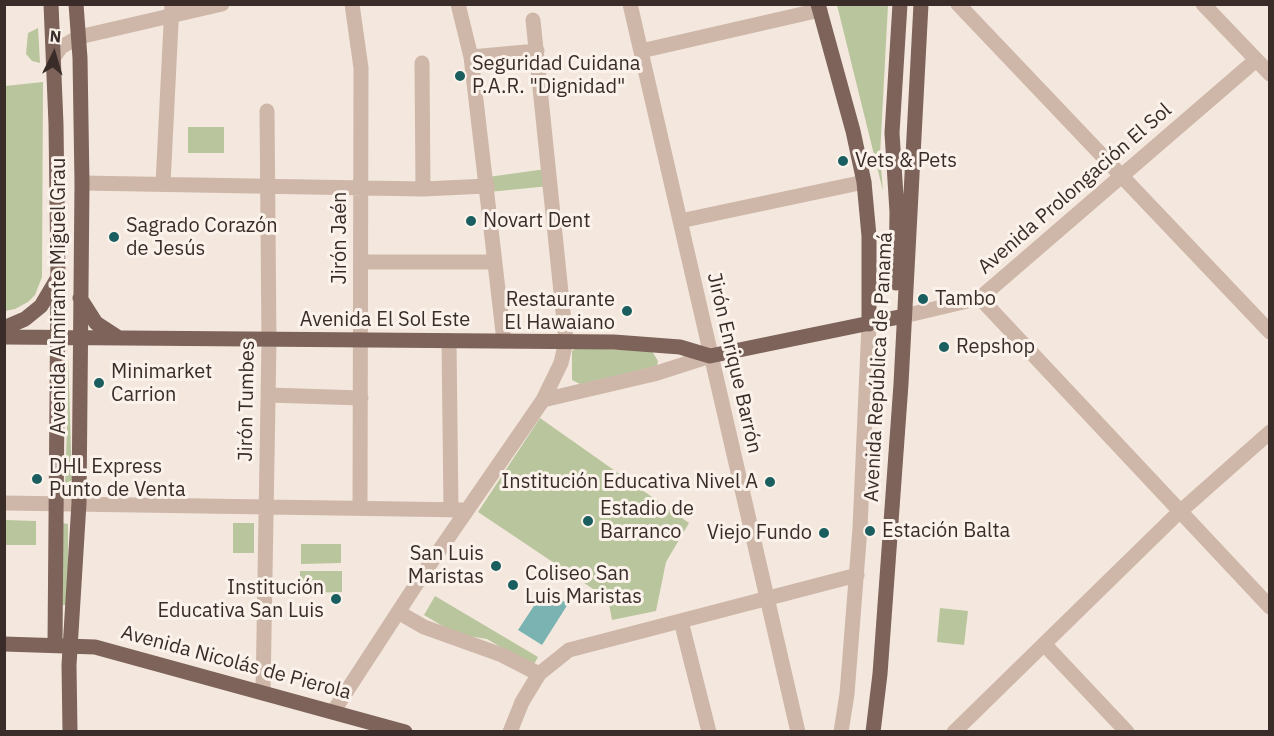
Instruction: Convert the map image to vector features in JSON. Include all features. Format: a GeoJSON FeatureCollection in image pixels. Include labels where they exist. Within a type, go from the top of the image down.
{"type":"FeatureCollection","features":[{"type":"Feature","properties":{"kind":"main road","name":"Avenida Almirante Miguel Grau"},"geometry":{"type":"LineString","coordinates":[[51,4],[58,277],[55,503],[70,732]]}},
{"type":"Feature","properties":{"kind":"main road","name":"Avenida Almirante Miguel Grau"},"geometry":{"type":"LineString","coordinates":[[63,644],[79,503],[81,183],[79,38],[76,4]]}},
{"type":"Feature","properties":{"kind":"main road","name":"Avenida República de Panamá"},"geometry":{"type":"LineString","coordinates":[[899,317],[898,242],[892,133],[900,4]]}},
{"type":"Feature","properties":{"kind":"main road","name":"Avenida República de Panamá"},"geometry":{"type":"LineString","coordinates":[[873,732],[880,674],[899,317],[921,4]]}},
{"type":"Feature","properties":{"kind":"main road"},"geometry":{"type":"LineString","coordinates":[[819,7],[853,131],[864,182],[869,236],[869,324]]}},
{"type":"Feature","properties":{"kind":"main road"},"geometry":{"type":"LineString","coordinates":[[57,245],[64,255],[73,255],[77,251],[81,237]]}},
{"type":"Feature","properties":{"kind":"main road"},"geometry":{"type":"LineString","coordinates":[[4,328],[25,318],[41,306],[58,277]]}},
{"type":"Feature","properties":{"kind":"main road"},"geometry":{"type":"LineString","coordinates":[[80,297],[96,323],[122,339]]}},
{"type":"Feature","properties":{"kind":"main road","name":"Avenida El Sol Este"},"geometry":{"type":"LineString","coordinates":[[4,337],[269,341],[566,341],[654,344],[680,347],[710,356],[899,317]]}},
{"type":"Feature","properties":{"kind":"main road","name":"Avenida Nicolás de Pierola"},"geometry":{"type":"LineString","coordinates":[[4,644],[95,646],[333,712],[361,726],[405,732]]}},
{"type":"Feature","properties":{"kind":"street"},"geometry":{"type":"LineString","coordinates":[[54,57],[61,48],[79,38],[172,10],[222,4]]}},
{"type":"Feature","properties":{"kind":"street","name":"Jirón Jaén"},"geometry":{"type":"LineString","coordinates":[[352,4],[361,68],[360,508]]}},
{"type":"Feature","properties":{"kind":"street"},"geometry":{"type":"LineString","coordinates":[[458,4],[471,57],[504,341]]}},
{"type":"Feature","properties":{"kind":"street","name":"Jirón Enrique Barrón"},"geometry":{"type":"LineString","coordinates":[[630,4],[798,732]]}},
{"type":"Feature","properties":{"kind":"street"},"geometry":{"type":"LineString","coordinates":[[958,4],[1269,332]]}},
{"type":"Feature","properties":{"kind":"street"},"geometry":{"type":"LineString","coordinates":[[1203,4],[1269,74]]}},
{"type":"Feature","properties":{"kind":"street"},"geometry":{"type":"LineString","coordinates":[[641,51],[819,7]]}},
{"type":"Feature","properties":{"kind":"street"},"geometry":{"type":"LineString","coordinates":[[164,184],[172,10]]}},
{"type":"Feature","properties":{"kind":"street"},"geometry":{"type":"LineString","coordinates":[[333,712],[398,612],[543,400],[561,363],[566,341],[533,20]]}},
{"type":"Feature","properties":{"kind":"street"},"geometry":{"type":"LineString","coordinates":[[471,57],[537,51]]}},
{"type":"Feature","properties":{"kind":"street","name":"Avenida Prolongación El Sol"},"geometry":{"type":"LineString","coordinates":[[899,317],[980,298],[1256,60]]}},
{"type":"Feature","properties":{"kind":"street"},"geometry":{"type":"LineString","coordinates":[[422,63],[423,189]]}},
{"type":"Feature","properties":{"kind":"street","name":"Jirón Tumbes"},"geometry":{"type":"LineString","coordinates":[[263,693],[269,395],[267,111]]}},
{"type":"Feature","properties":{"kind":"street"},"geometry":{"type":"LineString","coordinates":[[680,221],[864,182]]}},
{"type":"Feature","properties":{"kind":"street"},"geometry":{"type":"LineString","coordinates":[[81,183],[423,189],[487,186]]}},
{"type":"Feature","properties":{"kind":"street"},"geometry":{"type":"LineString","coordinates":[[361,262],[495,262]]}},
{"type":"Feature","properties":{"kind":"street"},"geometry":{"type":"LineString","coordinates":[[980,298],[1269,607]]}},
{"type":"Feature","properties":{"kind":"street","name":"Avenida República de Panamá"},"geometry":{"type":"LineString","coordinates":[[841,732],[848,694],[857,575],[869,324]]}},
{"type":"Feature","properties":{"kind":"street"},"geometry":{"type":"LineString","coordinates":[[449,341],[451,510]]}},
{"type":"Feature","properties":{"kind":"street"},"geometry":{"type":"LineString","coordinates":[[654,344],[662,350],[665,357],[661,371]]}},
{"type":"Feature","properties":{"kind":"street","name":"Avenida El Sol Este"},"geometry":{"type":"LineString","coordinates":[[543,400],[661,371],[710,356]]}},
{"type":"Feature","properties":{"kind":"street"},"geometry":{"type":"LineString","coordinates":[[561,363],[564,380],[577,392]]}},
{"type":"Feature","properties":{"kind":"street"},"geometry":{"type":"LineString","coordinates":[[269,395],[361,398]]}},
{"type":"Feature","properties":{"kind":"street"},"geometry":{"type":"LineString","coordinates":[[954,732],[1180,511],[1269,432]]}},
{"type":"Feature","properties":{"kind":"street"},"geometry":{"type":"LineString","coordinates":[[4,503],[467,510]]}},
{"type":"Feature","properties":{"kind":"street"},"geometry":{"type":"LineString","coordinates":[[510,732],[522,702],[539,674],[569,650],[857,575]]}},
{"type":"Feature","properties":{"kind":"street"},"geometry":{"type":"LineString","coordinates":[[398,612],[424,627],[502,655],[539,674]]}},
{"type":"Feature","properties":{"kind":"street"},"geometry":{"type":"LineString","coordinates":[[681,621],[710,732]]}},
{"type":"Feature","properties":{"kind":"street"},"geometry":{"type":"LineString","coordinates":[[1044,644],[1127,732]]}},
{"type":"Feature","properties":{"kind":"green space"},"geometry":{"type":"Polygon","coordinates":[[[837,5],[888,5],[880,155],[883,191],[837,5]]]}},
{"type":"Feature","properties":{"kind":"green space"},"geometry":{"type":"Polygon","coordinates":[[[38,28],[40,63],[32,61],[26,54],[28,33],[38,28]]]}},
{"type":"Feature","properties":{"kind":"green space"},"geometry":{"type":"Polygon","coordinates":[[[43,82],[42,277],[35,295],[28,302],[5,311],[5,86],[43,82]]]}},
{"type":"Feature","properties":{"kind":"green space"},"geometry":{"type":"Polygon","coordinates":[[[188,127],[224,127],[224,153],[188,153],[188,127]]]}},
{"type":"Feature","properties":{"kind":"green space"},"geometry":{"type":"Polygon","coordinates":[[[546,169],[549,186],[489,192],[488,177],[546,169]]]}},
{"type":"Feature","properties":{"kind":"green space"},"geometry":{"type":"Polygon","coordinates":[[[576,348],[652,351],[658,361],[657,366],[580,384],[572,380],[572,351],[576,348]]]}},
{"type":"Feature","properties":{"kind":"green space"},"geometry":{"type":"Polygon","coordinates":[[[68,354],[72,480],[65,484],[68,402],[68,354]]]}},
{"type":"Feature","properties":{"kind":"green space","name":"Estadio de Barranco"},"geometry":{"type":"Polygon","coordinates":[[[540,418],[689,523],[666,562],[656,611],[612,620],[608,599],[478,512],[540,418]]]}},
{"type":"Feature","properties":{"kind":"green space"},"geometry":{"type":"Polygon","coordinates":[[[5,520],[36,521],[36,545],[5,545],[5,520]]]}},
{"type":"Feature","properties":{"kind":"green space"},"geometry":{"type":"Polygon","coordinates":[[[62,523],[68,524],[68,605],[63,605],[62,523]]]}},
{"type":"Feature","properties":{"kind":"green space"},"geometry":{"type":"Polygon","coordinates":[[[233,523],[254,523],[254,553],[233,553],[233,523]]]}},
{"type":"Feature","properties":{"kind":"green space"},"geometry":{"type":"Polygon","coordinates":[[[301,544],[341,544],[341,563],[301,564],[301,544]]]}},
{"type":"Feature","properties":{"kind":"green space"},"geometry":{"type":"Polygon","coordinates":[[[300,571],[342,571],[342,592],[300,593],[300,571]]]}},
{"type":"Feature","properties":{"kind":"green space"},"geometry":{"type":"Polygon","coordinates":[[[435,596],[538,657],[533,666],[487,639],[456,634],[424,615],[435,596]]]}},
{"type":"Feature","properties":{"kind":"green space"},"geometry":{"type":"Polygon","coordinates":[[[940,608],[968,611],[964,645],[937,642],[940,608]]]}},
{"type":"Feature","properties":{"kind":"water"},"geometry":{"type":"Polygon","coordinates":[[[545,589],[568,604],[542,645],[518,630],[545,589]]]}},
{"type":"Feature","properties":{"kind":"place","name":"Seguridad Cuidana P.A.R. \"Dignidad\""},"geometry":{"type":"Point","coordinates":[460,76]}},
{"type":"Feature","properties":{"kind":"place","name":"Vets & Pets"},"geometry":{"type":"Point","coordinates":[843,161]}},
{"type":"Feature","properties":{"kind":"place","name":"Novart Dent"},"geometry":{"type":"Point","coordinates":[471,221]}},
{"type":"Feature","properties":{"kind":"place","name":"Sagrado Corazón de Jesús"},"geometry":{"type":"Point","coordinates":[114,237]}},
{"type":"Feature","properties":{"kind":"place","name":"Tambo"},"geometry":{"type":"Point","coordinates":[923,299]}},
{"type":"Feature","properties":{"kind":"place","name":"Restaurante El Hawaiano"},"geometry":{"type":"Point","coordinates":[627,311]}},
{"type":"Feature","properties":{"kind":"place","name":"Repshop"},"geometry":{"type":"Point","coordinates":[944,347]}},
{"type":"Feature","properties":{"kind":"place","name":"Minimarket Carrion"},"geometry":{"type":"Point","coordinates":[99,383]}},
{"type":"Feature","properties":{"kind":"place","name":"DHL Express Punto de Venta"},"geometry":{"type":"Point","coordinates":[37,479]}},
{"type":"Feature","properties":{"kind":"place","name":"Institución Educativa Nivel A"},"geometry":{"type":"Point","coordinates":[770,482]}},
{"type":"Feature","properties":{"kind":"place","name":"Estadio de Barranco"},"geometry":{"type":"Point","coordinates":[588,521]}},
{"type":"Feature","properties":{"kind":"place","name":"Estación Balta"},"geometry":{"type":"Point","coordinates":[870,531]}},
{"type":"Feature","properties":{"kind":"place","name":"Viejo Fundo"},"geometry":{"type":"Point","coordinates":[824,533]}},
{"type":"Feature","properties":{"kind":"place","name":"San Luis Maristas"},"geometry":{"type":"Point","coordinates":[496,566]}},
{"type":"Feature","properties":{"kind":"place","name":"Coliseo San Luis Maristas"},"geometry":{"type":"Point","coordinates":[513,585]}},
{"type":"Feature","properties":{"kind":"place","name":"Institución Educativa San Luis"},"geometry":{"type":"Point","coordinates":[336,599]}}]}
